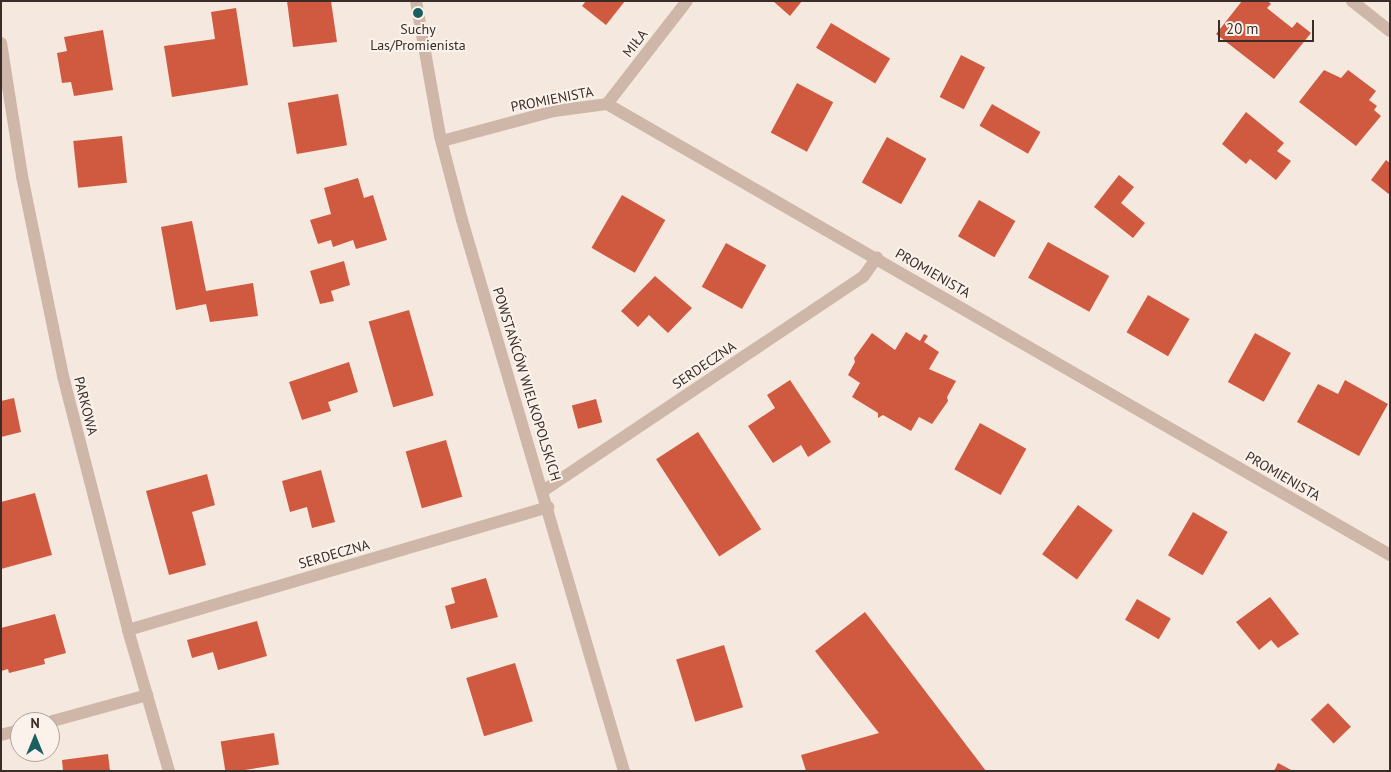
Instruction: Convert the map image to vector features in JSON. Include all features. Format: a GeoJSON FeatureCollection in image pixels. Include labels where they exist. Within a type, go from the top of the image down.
{"type":"FeatureCollection","features":[{"type":"Feature","properties":{"kind":"street","name":"POWSTAŃCÓW WIELKOPOLSKICH"},"geometry":{"type":"LineString","coordinates":[[416,1],[442,142],[624,771]]}},
{"type":"Feature","properties":{"kind":"street","name":"MIŁA"},"geometry":{"type":"LineString","coordinates":[[607,104],[687,1]]}},
{"type":"Feature","properties":{"kind":"street"},"geometry":{"type":"LineString","coordinates":[[1352,1],[1390,31]]}},
{"type":"Feature","properties":{"kind":"street","name":"PARKOWA"},"geometry":{"type":"LineString","coordinates":[[1,43],[22,176],[63,376],[128,630],[169,771]]}},
{"type":"Feature","properties":{"kind":"street","name":"PROMIENISTA"},"geometry":{"type":"LineString","coordinates":[[442,142],[554,111],[607,104],[1390,555]]}},
{"type":"Feature","properties":{"kind":"street","name":"SERDECZNA"},"geometry":{"type":"LineString","coordinates":[[543,491],[863,277],[877,258]]}},
{"type":"Feature","properties":{"kind":"street","name":"SERDECZNA"},"geometry":{"type":"LineString","coordinates":[[128,630],[548,507]]}},
{"type":"Feature","properties":{"kind":"street"},"geometry":{"type":"LineString","coordinates":[[60,719],[147,695]]}},
{"type":"Feature","properties":{"kind":"building"},"geometry":{"type":"Polygon","coordinates":[[[287,1],[331,1],[337,42],[293,47],[287,1]]]}},
{"type":"Feature","properties":{"kind":"building"},"geometry":{"type":"Polygon","coordinates":[[[586,1],[625,1],[606,25],[582,6],[586,1]]]}},
{"type":"Feature","properties":{"kind":"building"},"geometry":{"type":"Polygon","coordinates":[[[773,1],[802,1],[790,16],[773,1]]]}},
{"type":"Feature","properties":{"kind":"building"},"geometry":{"type":"Polygon","coordinates":[[[1242,1],[1268,1],[1271,4],[1267,8],[1292,28],[1297,22],[1311,33],[1274,79],[1216,34],[1242,1]]]}},
{"type":"Feature","properties":{"kind":"building"},"geometry":{"type":"Polygon","coordinates":[[[236,8],[248,85],[172,97],[164,46],[215,39],[211,12],[236,8]]]}},
{"type":"Feature","properties":{"kind":"building"},"geometry":{"type":"Polygon","coordinates":[[[831,23],[890,59],[875,83],[816,48],[831,23]]]}},
{"type":"Feature","properties":{"kind":"building"},"geometry":{"type":"Polygon","coordinates":[[[103,30],[113,90],[74,96],[71,82],[62,83],[57,53],[67,51],[64,37],[103,30]]]}},
{"type":"Feature","properties":{"kind":"building"},"geometry":{"type":"Polygon","coordinates":[[[961,55],[985,67],[964,109],[940,97],[961,55]]]}},
{"type":"Feature","properties":{"kind":"building"},"geometry":{"type":"Polygon","coordinates":[[[1324,70],[1341,78],[1348,70],[1376,91],[1369,100],[1377,106],[1374,110],[1381,116],[1356,146],[1299,102],[1324,70]]]}},
{"type":"Feature","properties":{"kind":"building"},"geometry":{"type":"Polygon","coordinates":[[[797,83],[833,102],[807,152],[771,132],[797,83]]]}},
{"type":"Feature","properties":{"kind":"building"},"geometry":{"type":"Polygon","coordinates":[[[338,94],[347,145],[297,154],[288,103],[338,94]]]}},
{"type":"Feature","properties":{"kind":"building"},"geometry":{"type":"Polygon","coordinates":[[[992,104],[1040,132],[1028,154],[980,126],[992,104]]]}},
{"type":"Feature","properties":{"kind":"building"},"geometry":{"type":"Polygon","coordinates":[[[1246,112],[1284,143],[1277,151],[1291,161],[1276,180],[1250,159],[1246,164],[1222,144],[1246,112]]]}},
{"type":"Feature","properties":{"kind":"building"},"geometry":{"type":"Polygon","coordinates":[[[122,136],[127,183],[78,188],[73,141],[122,136]]]}},
{"type":"Feature","properties":{"kind":"building"},"geometry":{"type":"Polygon","coordinates":[[[887,137],[926,159],[901,204],[862,182],[887,137]]]}},
{"type":"Feature","properties":{"kind":"building"},"geometry":{"type":"Polygon","coordinates":[[[1386,160],[1390,163],[1390,195],[1371,180],[1386,160]]]}},
{"type":"Feature","properties":{"kind":"building"},"geometry":{"type":"Polygon","coordinates":[[[1119,175],[1134,187],[1121,203],[1145,223],[1133,238],[1094,207],[1119,175]]]}},
{"type":"Feature","properties":{"kind":"building"},"geometry":{"type":"Polygon","coordinates":[[[358,178],[364,198],[373,195],[387,240],[356,249],[353,240],[333,247],[331,240],[318,244],[310,220],[331,214],[324,188],[358,178]]]}},
{"type":"Feature","properties":{"kind":"building"},"geometry":{"type":"Polygon","coordinates":[[[622,195],[665,220],[635,273],[592,248],[622,195]]]}},
{"type":"Feature","properties":{"kind":"building"},"geometry":{"type":"Polygon","coordinates":[[[979,200],[1015,221],[994,257],[958,236],[979,200]]]}},
{"type":"Feature","properties":{"kind":"building"},"geometry":{"type":"Polygon","coordinates":[[[192,221],[206,291],[253,283],[258,316],[210,322],[206,304],[176,310],[161,227],[192,221]]]}},
{"type":"Feature","properties":{"kind":"building"},"geometry":{"type":"Polygon","coordinates":[[[1048,242],[1109,276],[1089,312],[1028,278],[1048,242]]]}},
{"type":"Feature","properties":{"kind":"building"},"geometry":{"type":"Polygon","coordinates":[[[726,243],[766,265],[742,309],[702,287],[726,243]]]}},
{"type":"Feature","properties":{"kind":"building"},"geometry":{"type":"Polygon","coordinates":[[[344,261],[350,285],[331,291],[334,301],[320,304],[310,271],[344,261]]]}},
{"type":"Feature","properties":{"kind":"building"},"geometry":{"type":"Polygon","coordinates":[[[655,276],[692,308],[668,333],[649,315],[638,327],[621,311],[655,276]]]}},
{"type":"Feature","properties":{"kind":"building"},"geometry":{"type":"Polygon","coordinates":[[[1148,295],[1190,319],[1168,356],[1126,332],[1148,295]]]}},
{"type":"Feature","properties":{"kind":"building"},"geometry":{"type":"Polygon","coordinates":[[[409,310],[434,396],[393,407],[369,322],[409,310]]]}},
{"type":"Feature","properties":{"kind":"building"},"geometry":{"type":"Polygon","coordinates":[[[906,332],[920,341],[924,334],[928,336],[924,342],[939,352],[929,369],[956,381],[947,397],[948,401],[932,424],[919,417],[911,431],[883,415],[878,418],[878,413],[852,397],[860,383],[848,375],[855,362],[854,358],[872,333],[895,350],[906,332]]]}},
{"type":"Feature","properties":{"kind":"building"},"geometry":{"type":"Polygon","coordinates":[[[1255,333],[1291,353],[1264,402],[1228,382],[1255,333]]]}},
{"type":"Feature","properties":{"kind":"building"},"geometry":{"type":"Polygon","coordinates":[[[349,362],[358,392],[328,402],[331,411],[302,420],[289,382],[349,362]]]}},
{"type":"Feature","properties":{"kind":"building"},"geometry":{"type":"Polygon","coordinates":[[[790,380],[831,442],[808,457],[801,445],[773,463],[748,426],[775,408],[767,395],[790,380]]]}},
{"type":"Feature","properties":{"kind":"building"},"geometry":{"type":"Polygon","coordinates":[[[1345,380],[1388,404],[1359,456],[1297,422],[1318,384],[1338,394],[1345,380]]]}},
{"type":"Feature","properties":{"kind":"building"},"geometry":{"type":"Polygon","coordinates":[[[14,398],[21,432],[1,437],[1,401],[14,398]]]}},
{"type":"Feature","properties":{"kind":"building"},"geometry":{"type":"Polygon","coordinates":[[[596,399],[602,422],[578,429],[572,405],[596,399]]]}},
{"type":"Feature","properties":{"kind":"building"},"geometry":{"type":"Polygon","coordinates":[[[980,423],[1026,449],[1001,495],[954,469],[980,423]]]}},
{"type":"Feature","properties":{"kind":"building"},"geometry":{"type":"Polygon","coordinates":[[[698,432],[761,529],[719,557],[656,459],[698,432]]]}},
{"type":"Feature","properties":{"kind":"building"},"geometry":{"type":"Polygon","coordinates":[[[446,440],[462,497],[422,508],[406,452],[446,440]]]}},
{"type":"Feature","properties":{"kind":"building"},"geometry":{"type":"Polygon","coordinates":[[[321,470],[335,522],[312,528],[307,507],[290,512],[282,481],[321,470]]]}},
{"type":"Feature","properties":{"kind":"building"},"geometry":{"type":"Polygon","coordinates":[[[207,474],[215,505],[192,512],[206,565],[169,575],[146,491],[207,474]]]}},
{"type":"Feature","properties":{"kind":"building"},"geometry":{"type":"Polygon","coordinates":[[[35,493],[52,555],[1,569],[1,502],[35,493]]]}},
{"type":"Feature","properties":{"kind":"building"},"geometry":{"type":"Polygon","coordinates":[[[1078,505],[1113,530],[1077,580],[1042,554],[1078,505]]]}},
{"type":"Feature","properties":{"kind":"building"},"geometry":{"type":"Polygon","coordinates":[[[1193,512],[1228,532],[1203,575],[1168,555],[1193,512]]]}},
{"type":"Feature","properties":{"kind":"building"},"geometry":{"type":"Polygon","coordinates":[[[486,578],[498,617],[451,629],[445,606],[455,603],[451,588],[486,578]]]}},
{"type":"Feature","properties":{"kind":"building"},"geometry":{"type":"Polygon","coordinates":[[[1270,597],[1299,634],[1278,648],[1271,640],[1259,650],[1236,622],[1270,597]]]}},
{"type":"Feature","properties":{"kind":"building"},"geometry":{"type":"Polygon","coordinates":[[[1137,599],[1171,618],[1159,639],[1125,620],[1137,599]]]}},
{"type":"Feature","properties":{"kind":"building"},"geometry":{"type":"Polygon","coordinates":[[[865,612],[986,771],[806,771],[801,755],[879,733],[815,651],[865,612]]]}},
{"type":"Feature","properties":{"kind":"building"},"geometry":{"type":"Polygon","coordinates":[[[55,614],[66,653],[44,659],[45,664],[9,673],[8,669],[1,671],[1,628],[55,614]]]}},
{"type":"Feature","properties":{"kind":"building"},"geometry":{"type":"Polygon","coordinates":[[[257,621],[267,656],[218,670],[213,652],[192,658],[187,640],[257,621]]]}},
{"type":"Feature","properties":{"kind":"building"},"geometry":{"type":"Polygon","coordinates":[[[724,645],[743,707],[695,722],[676,660],[724,645]]]}},
{"type":"Feature","properties":{"kind":"building"},"geometry":{"type":"Polygon","coordinates":[[[515,663],[533,721],[484,736],[466,678],[515,663]]]}},
{"type":"Feature","properties":{"kind":"building"},"geometry":{"type":"Polygon","coordinates":[[[1328,703],[1351,727],[1334,743],[1311,720],[1328,703]]]}},
{"type":"Feature","properties":{"kind":"building"},"geometry":{"type":"Polygon","coordinates":[[[274,733],[279,765],[239,771],[225,771],[221,741],[274,733]]]}},
{"type":"Feature","properties":{"kind":"building"},"geometry":{"type":"Polygon","coordinates":[[[108,754],[110,771],[63,771],[62,760],[108,754]]]}},
{"type":"Feature","properties":{"kind":"building"},"geometry":{"type":"Polygon","coordinates":[[[1278,763],[1293,771],[1274,771],[1278,763]]]}},
{"type":"Feature","properties":{"kind":"place","name":"Suchy Las/Promienista"},"geometry":{"type":"Point","coordinates":[418,13]}}]}
